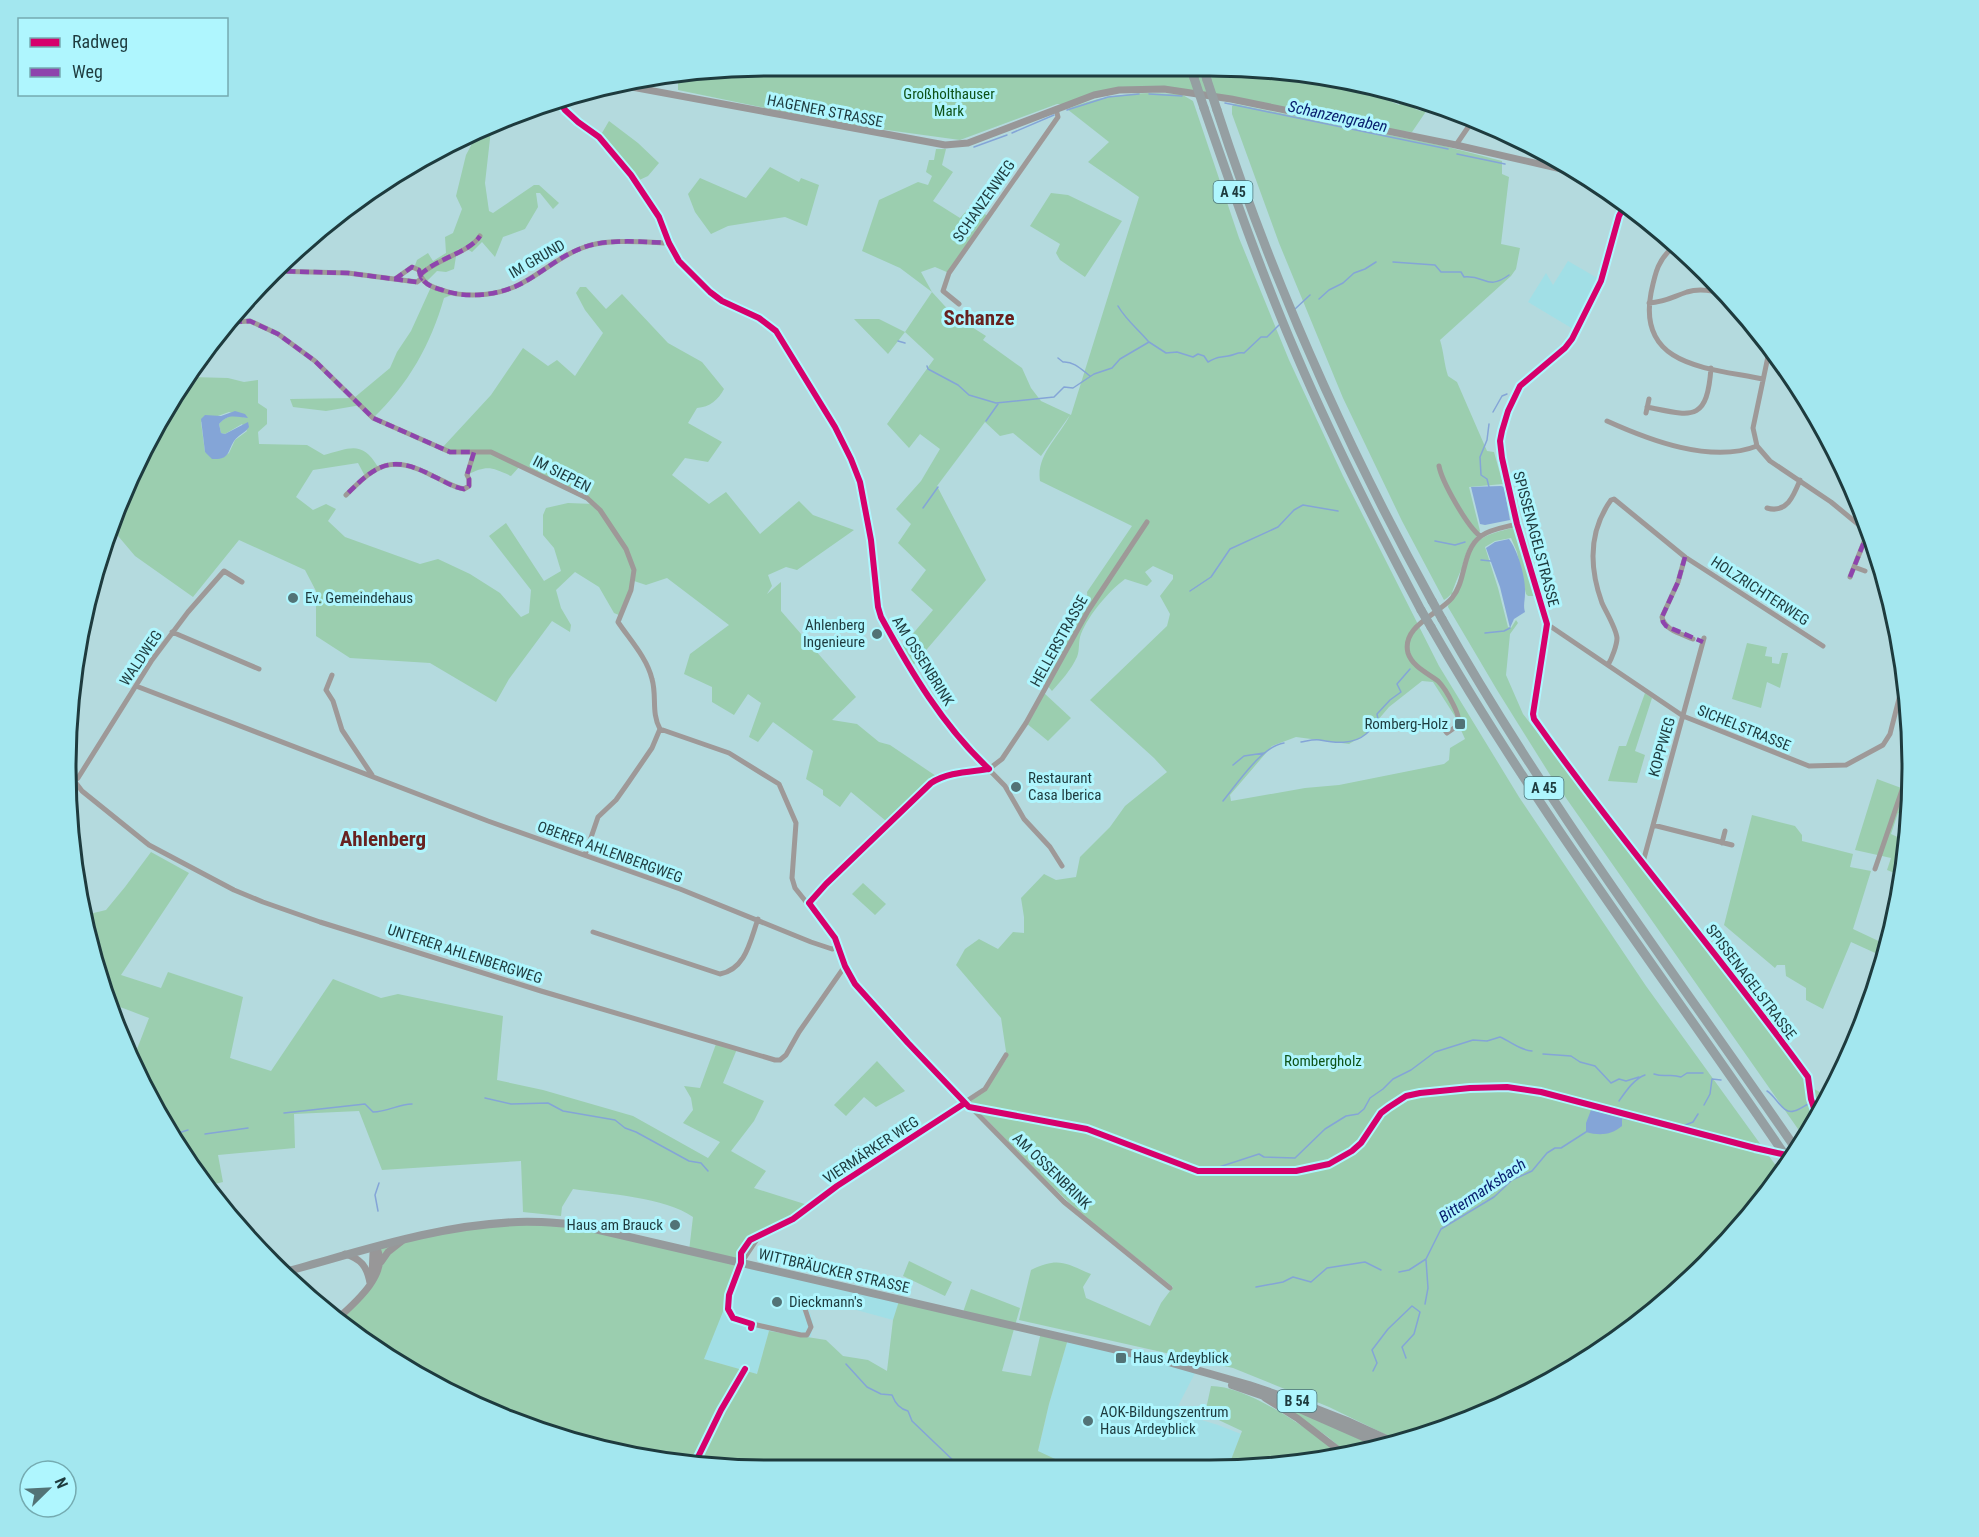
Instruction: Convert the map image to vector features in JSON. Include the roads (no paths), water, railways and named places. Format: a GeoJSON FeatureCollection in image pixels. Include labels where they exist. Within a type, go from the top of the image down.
{"type":"FeatureCollection","features":[{"type":"Feature","properties":{"kind":"highway","name":"A 45"},"geometry":{"type":"LineString","coordinates":[[1193,76],[1263,274],[1297,357],[1344,459],[1421,610],[1525,782],[1785,1155]]}},
{"type":"Feature","properties":{"kind":"highway","name":"A 45"},"geometry":{"type":"LineString","coordinates":[[1206,76],[1255,220],[1310,352],[1368,480],[1432,601],[1474,677],[1541,783],[1792,1143]]}},
{"type":"Feature","properties":{"kind":"main road","name":"HAGENER STRASSE"},"geometry":{"type":"LineString","coordinates":[[638,89],[945,145],[968,143],[1094,95],[1119,90],[1173,90],[1231,99],[1552,167]]}},
{"type":"Feature","properties":{"kind":"main road","name":"WITTBRÄUCKER STRASSE"},"geometry":{"type":"LineString","coordinates":[[292,1270],[412,1237],[465,1228],[519,1222],[573,1224],[1137,1354],[1203,1373]]}},
{"type":"Feature","properties":{"kind":"main road","name":"B 54"},"geometry":{"type":"LineString","coordinates":[[381,1262],[393,1248],[412,1237]]}},
{"type":"Feature","properties":{"kind":"main road"},"geometry":{"type":"LineString","coordinates":[[342,1314],[356,1302],[370,1283],[381,1262],[376,1247]]}},
{"type":"Feature","properties":{"kind":"main road"},"geometry":{"type":"LineString","coordinates":[[370,1283],[374,1267],[373,1253],[376,1247]]}},
{"type":"Feature","properties":{"kind":"main road"},"geometry":{"type":"LineString","coordinates":[[345,1254],[362,1262],[370,1283]]}},
{"type":"Feature","properties":{"kind":"main road","name":"B 54"},"geometry":{"type":"LineString","coordinates":[[1203,1373],[1314,1414],[1373,1441]]}},
{"type":"Feature","properties":{"kind":"main road","name":"B 54"},"geometry":{"type":"LineString","coordinates":[[1203,1373],[1296,1401],[1385,1438]]}},
{"type":"Feature","properties":{"kind":"main road"},"geometry":{"type":"LineString","coordinates":[[1258,1394],[1297,1418],[1337,1449]]}},
{"type":"Feature","properties":{"kind":"street","name":"AM OSSENBRINK"},"geometry":{"type":"LineString","coordinates":[[564,107],[571,116],[599,138],[631,175],[659,217],[679,261],[722,301],[759,318],[776,331],[835,428],[860,482],[871,540],[881,618],[927,695],[963,743],[1005,786],[1024,819],[1050,847],[1062,866]]}},
{"type":"Feature","properties":{"kind":"street","name":"SCHANZENWEG"},"geometry":{"type":"LineString","coordinates":[[958,304],[943,291],[949,273],[1058,117],[1056,109]]}},
{"type":"Feature","properties":{"kind":"street"},"geometry":{"type":"LineString","coordinates":[[1455,145],[1468,126]]}},
{"type":"Feature","properties":{"kind":"street","name":"SPISSENAGELSTRASSE"},"geometry":{"type":"LineString","coordinates":[[1621,212],[1600,281],[1572,339],[1565,348],[1520,386],[1502,430],[1501,447],[1516,524],[1547,624],[1534,719],[1717,955],[1808,1077]]}},
{"type":"Feature","properties":{"kind":"street"},"geometry":{"type":"LineString","coordinates":[[287,271],[348,273],[417,282],[429,266],[465,249],[476,242],[480,236]]}},
{"type":"Feature","properties":{"kind":"street","name":"IM GRUND"},"geometry":{"type":"LineString","coordinates":[[421,277],[431,287],[449,293],[469,295],[490,293],[515,287],[583,247],[628,241],[669,243]]}},
{"type":"Feature","properties":{"kind":"street"},"geometry":{"type":"LineString","coordinates":[[1670,251],[1662,257],[1655,272],[1649,303],[1650,326],[1654,335],[1662,346],[1679,360],[1763,379]]}},
{"type":"Feature","properties":{"kind":"street"},"geometry":{"type":"LineString","coordinates":[[395,279],[412,267],[419,270],[421,277]]}},
{"type":"Feature","properties":{"kind":"street"},"geometry":{"type":"LineString","coordinates":[[1649,303],[1663,303],[1697,290],[1712,292]]}},
{"type":"Feature","properties":{"kind":"street","name":"IM SIEPEN"},"geometry":{"type":"LineString","coordinates":[[240,322],[250,321],[278,334],[315,361],[373,418],[450,452],[491,452],[581,494],[600,510],[626,549],[634,570],[631,590],[618,622],[650,671],[653,680],[655,721],[660,729]]}},
{"type":"Feature","properties":{"kind":"street"},"geometry":{"type":"LineString","coordinates":[[1768,358],[1753,428],[1756,446],[1770,461],[1800,480],[1857,523]]}},
{"type":"Feature","properties":{"kind":"street"},"geometry":{"type":"LineString","coordinates":[[1647,406],[1681,413],[1696,411],[1702,406],[1709,392],[1711,368]]}},
{"type":"Feature","properties":{"kind":"street"},"geometry":{"type":"LineString","coordinates":[[1646,413],[1649,399]]}},
{"type":"Feature","properties":{"kind":"street"},"geometry":{"type":"LineString","coordinates":[[1607,421],[1700,451],[1745,450],[1756,446]]}},
{"type":"Feature","properties":{"kind":"street"},"geometry":{"type":"LineString","coordinates":[[346,495],[374,469],[393,464],[420,469],[450,485],[464,489],[469,486],[467,475],[474,452]]}},
{"type":"Feature","properties":{"kind":"street"},"geometry":{"type":"LineString","coordinates":[[1439,466],[1441,475],[1468,523],[1480,536]]}},
{"type":"Feature","properties":{"kind":"street"},"geometry":{"type":"LineString","coordinates":[[1767,508],[1773,510],[1787,505],[1800,480]]}},
{"type":"Feature","properties":{"kind":"street","name":"HOLZRICHTERWEG"},"geometry":{"type":"LineString","coordinates":[[1608,665],[1617,638],[1602,602],[1592,560],[1592,548],[1601,516],[1611,500],[1618,500],[1647,528],[1685,557],[1823,646]]}},
{"type":"Feature","properties":{"kind":"street","name":"HELLERSTRASSE"},"geometry":{"type":"LineString","coordinates":[[989,769],[1002,759],[1026,723],[1088,611],[1147,522]]}},
{"type":"Feature","properties":{"kind":"street"},"geometry":{"type":"LineString","coordinates":[[1438,721],[1447,733],[1457,726],[1459,717],[1443,688],[1411,660],[1408,646],[1413,631],[1453,597],[1468,554],[1480,536],[1516,524]]}},
{"type":"Feature","properties":{"kind":"street"},"geometry":{"type":"LineString","coordinates":[[1850,577],[1865,543]]}},
{"type":"Feature","properties":{"kind":"street"},"geometry":{"type":"LineString","coordinates":[[1685,557],[1678,582],[1662,617],[1666,626],[1693,639]]}},
{"type":"Feature","properties":{"kind":"street"},"geometry":{"type":"LineString","coordinates":[[1854,567],[1865,571]]}},
{"type":"Feature","properties":{"kind":"street","name":"WALDWEG"},"geometry":{"type":"LineString","coordinates":[[77,780],[172,632],[224,571],[242,582]]}},
{"type":"Feature","properties":{"kind":"street","name":"SICHELSTRASSE"},"geometry":{"type":"LineString","coordinates":[[1547,624],[1683,716],[1809,766],[1846,765],[1860,759],[1887,740],[1899,698]]}},
{"type":"Feature","properties":{"kind":"street"},"geometry":{"type":"LineString","coordinates":[[172,632],[258,669]]}},
{"type":"Feature","properties":{"kind":"street","name":"KOPPWEG"},"geometry":{"type":"LineString","coordinates":[[1643,862],[1704,638]]}},
{"type":"Feature","properties":{"kind":"street"},"geometry":{"type":"LineString","coordinates":[[332,675],[326,690],[333,701],[342,730],[373,776]]}},
{"type":"Feature","properties":{"kind":"street","name":"OBERER AHLENBERGWEG"},"geometry":{"type":"LineString","coordinates":[[136,686],[832,949],[839,947]]}},
{"type":"Feature","properties":{"kind":"street"},"geometry":{"type":"LineString","coordinates":[[585,855],[598,817],[616,800],[628,783],[652,748],[660,729],[729,753],[779,784],[796,823],[792,878],[798,895],[809,903],[931,783],[940,777],[989,769]]}},
{"type":"Feature","properties":{"kind":"street","name":"UNTERER AHLENBERGWEG"},"geometry":{"type":"LineString","coordinates":[[77,784],[101,807],[158,851],[263,902],[540,991],[775,1060],[780,1060],[786,1055],[799,1032],[845,966]]}},
{"type":"Feature","properties":{"kind":"street"},"geometry":{"type":"LineString","coordinates":[[1875,869],[1901,792]]}},
{"type":"Feature","properties":{"kind":"street"},"geometry":{"type":"LineString","coordinates":[[1653,825],[1732,845]]}},
{"type":"Feature","properties":{"kind":"street"},"geometry":{"type":"LineString","coordinates":[[1722,843],[1725,831]]}},
{"type":"Feature","properties":{"kind":"street","name":"AM OSSENBRINK"},"geometry":{"type":"LineString","coordinates":[[809,903],[830,930],[855,984],[908,1044],[1064,1202],[1170,1287]]}},
{"type":"Feature","properties":{"kind":"street"},"geometry":{"type":"LineString","coordinates":[[593,932],[720,974],[730,972],[740,963],[758,920]]}},
{"type":"Feature","properties":{"kind":"street","name":"VIERMÄRKER WEG"},"geometry":{"type":"LineString","coordinates":[[805,1309],[811,1327],[807,1335],[733,1318],[728,1304],[741,1263],[741,1253],[750,1240],[793,1219],[837,1186],[988,1088],[1006,1055]]}},
{"type":"Feature","properties":{"kind":"waterway","name":"Schanzengraben"},"geometry":{"type":"LineString","coordinates":[[1067,110],[1108,97],[1139,94]]}},
{"type":"Feature","properties":{"kind":"waterway","name":"Schanzengraben"},"geometry":{"type":"LineString","coordinates":[[1149,94],[1182,96]]}},
{"type":"Feature","properties":{"kind":"waterway","name":"Schanzengraben"},"geometry":{"type":"LineString","coordinates":[[1225,103],[1448,149]]}},
{"type":"Feature","properties":{"kind":"waterway","name":"Schanzengraben"},"geometry":{"type":"LineString","coordinates":[[1012,133],[1054,115]]}},
{"type":"Feature","properties":{"kind":"waterway","name":"Schanzengraben"},"geometry":{"type":"LineString","coordinates":[[974,147],[1007,135]]}},
{"type":"Feature","properties":{"kind":"waterway","name":"Schanzengraben"},"geometry":{"type":"LineString","coordinates":[[1457,154],[1505,164]]}},
{"type":"Feature","properties":{"kind":"waterway"},"geometry":{"type":"LineString","coordinates":[[1319,299],[1354,273],[1376,262]]}},
{"type":"Feature","properties":{"kind":"waterway"},"geometry":{"type":"LineString","coordinates":[[1393,262],[1435,265],[1441,272],[1461,272],[1464,277],[1491,282],[1502,280],[1509,275]]}},
{"type":"Feature","properties":{"kind":"waterway"},"geometry":{"type":"LineString","coordinates":[[1295,309],[1310,295]]}},
{"type":"Feature","properties":{"kind":"waterway"},"geometry":{"type":"LineString","coordinates":[[1118,306],[1148,341]]}},
{"type":"Feature","properties":{"kind":"waterway"},"geometry":{"type":"LineString","coordinates":[[927,366],[928,369],[958,385],[969,395],[996,403],[1054,397],[1064,387],[1073,388],[1094,374],[1112,368],[1120,359],[1149,342],[1166,353],[1177,352],[1193,357],[1198,354],[1204,356],[1208,362],[1244,353],[1261,337],[1267,337],[1279,325]]}},
{"type":"Feature","properties":{"kind":"waterway"},"geometry":{"type":"LineString","coordinates":[[898,341],[905,343]]}},
{"type":"Feature","properties":{"kind":"waterway"},"geometry":{"type":"LineString","coordinates":[[1058,358],[1063,362],[1074,364],[1090,376]]}},
{"type":"Feature","properties":{"kind":"waterway"},"geometry":{"type":"LineString","coordinates":[[1493,412],[1502,396],[1507,394]]}},
{"type":"Feature","properties":{"kind":"waterway"},"geometry":{"type":"LineString","coordinates":[[986,421],[998,404]]}},
{"type":"Feature","properties":{"kind":"waterway"},"geometry":{"type":"LineString","coordinates":[[1489,424],[1487,440],[1480,457],[1481,475],[1487,479],[1489,487]]}},
{"type":"Feature","properties":{"kind":"waterway"},"geometry":{"type":"LineString","coordinates":[[923,508],[938,487]]}},
{"type":"Feature","properties":{"kind":"waterway"},"geometry":{"type":"LineString","coordinates":[[1190,591],[1211,577],[1230,549],[1278,527],[1294,510],[1303,505],[1338,511]]}},
{"type":"Feature","properties":{"kind":"waterway"},"geometry":{"type":"LineString","coordinates":[[1435,541],[1455,545],[1465,542]]}},
{"type":"Feature","properties":{"kind":"waterway"},"geometry":{"type":"LineString","coordinates":[[1481,560],[1491,561]]}},
{"type":"Feature","properties":{"kind":"waterway"},"geometry":{"type":"LineString","coordinates":[[1485,633],[1510,628]]}},
{"type":"Feature","properties":{"kind":"waterway"},"geometry":{"type":"LineString","coordinates":[[1301,742],[1310,740],[1344,742],[1361,738],[1378,719],[1377,714],[1401,692],[1397,684],[1410,669]]}},
{"type":"Feature","properties":{"kind":"waterway"},"geometry":{"type":"LineString","coordinates":[[1223,801],[1259,758],[1267,751],[1284,743]]}},
{"type":"Feature","properties":{"kind":"waterway"},"geometry":{"type":"LineString","coordinates":[[1233,765],[1244,756],[1264,753]]}},
{"type":"Feature","properties":{"kind":"waterway"},"geometry":{"type":"LineString","coordinates":[[1150,1150],[1193,1166],[1213,1169],[1259,1154],[1264,1157],[1295,1158],[1325,1129],[1346,1116],[1358,1114],[1370,1098],[1393,1079],[1411,1070],[1435,1052],[1473,1040],[1487,1041],[1500,1037],[1532,1051]]}},
{"type":"Feature","properties":{"kind":"waterway"},"geometry":{"type":"LineString","coordinates":[[1543,1054],[1571,1056],[1580,1062],[1595,1066],[1611,1083],[1619,1079],[1626,1081],[1639,1077]]}},
{"type":"Feature","properties":{"kind":"waterway","name":"Bittermarksbach"},"geometry":{"type":"LineString","coordinates":[[1654,1074],[1681,1077],[1687,1073],[1703,1073]]}},
{"type":"Feature","properties":{"kind":"waterway","name":"Bittermarksbach"},"geometry":{"type":"LineString","coordinates":[[1619,1101],[1627,1089],[1645,1075]]}},
{"type":"Feature","properties":{"kind":"waterway"},"geometry":{"type":"LineString","coordinates":[[1704,1105],[1710,1094],[1712,1079],[1721,1080]]}},
{"type":"Feature","properties":{"kind":"waterway","name":"Bittermarksbach"},"geometry":{"type":"LineString","coordinates":[[1767,1091],[1786,1110],[1798,1110],[1808,1104]]}},
{"type":"Feature","properties":{"kind":"waterway"},"geometry":{"type":"LineString","coordinates":[[485,1098],[511,1104],[548,1103],[563,1111],[615,1120],[625,1128],[689,1161],[701,1163],[708,1171]]}},
{"type":"Feature","properties":{"kind":"waterway"},"geometry":{"type":"LineString","coordinates":[[284,1113],[365,1104],[373,1112],[378,1112],[412,1104]]}},
{"type":"Feature","properties":{"kind":"waterway"},"geometry":{"type":"LineString","coordinates":[[1683,1126],[1693,1122],[1698,1114]]}},
{"type":"Feature","properties":{"kind":"waterway"},"geometry":{"type":"LineString","coordinates":[[1622,1118],[1666,1127]]}},
{"type":"Feature","properties":{"kind":"waterway"},"geometry":{"type":"LineString","coordinates":[[205,1134],[248,1128]]}},
{"type":"Feature","properties":{"kind":"waterway"},"geometry":{"type":"LineString","coordinates":[[180,1132],[188,1130]]}},
{"type":"Feature","properties":{"kind":"waterway","name":"Bittermarksbach"},"geometry":{"type":"LineString","coordinates":[[1399,1272],[1409,1270],[1426,1259],[1441,1229],[1494,1197],[1512,1180],[1532,1171],[1547,1153],[1555,1148],[1561,1148],[1586,1132]]}},
{"type":"Feature","properties":{"kind":"waterway"},"geometry":{"type":"LineString","coordinates":[[1136,1143],[1142,1147]]}},
{"type":"Feature","properties":{"kind":"waterway"},"geometry":{"type":"LineString","coordinates":[[378,1211],[375,1195],[379,1183]]}},
{"type":"Feature","properties":{"kind":"waterway"},"geometry":{"type":"LineString","coordinates":[[1425,1304],[1428,1288],[1426,1260]]}},
{"type":"Feature","properties":{"kind":"waterway","name":"Bittermarksbach"},"geometry":{"type":"LineString","coordinates":[[1256,1287],[1283,1282],[1293,1277],[1311,1282],[1327,1268],[1365,1262],[1381,1270]]}},
{"type":"Feature","properties":{"kind":"waterway"},"geometry":{"type":"LineString","coordinates":[[1373,1371],[1377,1363],[1372,1350],[1388,1329],[1412,1306],[1420,1312],[1414,1334],[1402,1347],[1406,1358]]}},
{"type":"Feature","properties":{"kind":"waterway"},"geometry":{"type":"LineString","coordinates":[[846,1364],[867,1387],[881,1394],[892,1395],[894,1401],[902,1409],[908,1411],[912,1421],[953,1460]]}},
{"type":"Feature","properties":{"kind":"place","name":"Ev. Gemeindehaus"},"geometry":{"type":"Point","coordinates":[293,598]}},
{"type":"Feature","properties":{"kind":"place","name":"Ahlenberg Ingenieure"},"geometry":{"type":"Point","coordinates":[877,634]}},
{"type":"Feature","properties":{"kind":"place","name":"Romberg-Holz"},"geometry":{"type":"Point","coordinates":[1460,724]}},
{"type":"Feature","properties":{"kind":"place","name":"Restaurant Casa Iberica"},"geometry":{"type":"Point","coordinates":[1016,787]}},
{"type":"Feature","properties":{"kind":"place","name":"Haus am Brauck"},"geometry":{"type":"Point","coordinates":[675,1225]}},
{"type":"Feature","properties":{"kind":"place","name":"Dieckmann's"},"geometry":{"type":"Point","coordinates":[777,1302]}},
{"type":"Feature","properties":{"kind":"place","name":"Haus Ardeyblick"},"geometry":{"type":"Point","coordinates":[1121,1358]}},
{"type":"Feature","properties":{"kind":"place","name":"AOK-Bildungszentrum Haus Ardeyblick"},"geometry":{"type":"Point","coordinates":[1088,1421]}},
{"type":"Feature","properties":{"kind":"district","name":"Schanze"},"geometry":{"type":"Point","coordinates":[979,318]}},
{"type":"Feature","properties":{"kind":"district","name":"Ahlenberg"},"geometry":{"type":"Point","coordinates":[383,839]}},
{"type":"Feature","properties":{"kind":"park label","name":"Großholthauser Mark"},"geometry":{"type":"Point","coordinates":[949,102]}},
{"type":"Feature","properties":{"kind":"park label","name":"Rombergholz"},"geometry":{"type":"Point","coordinates":[1323,1061]}}]}
